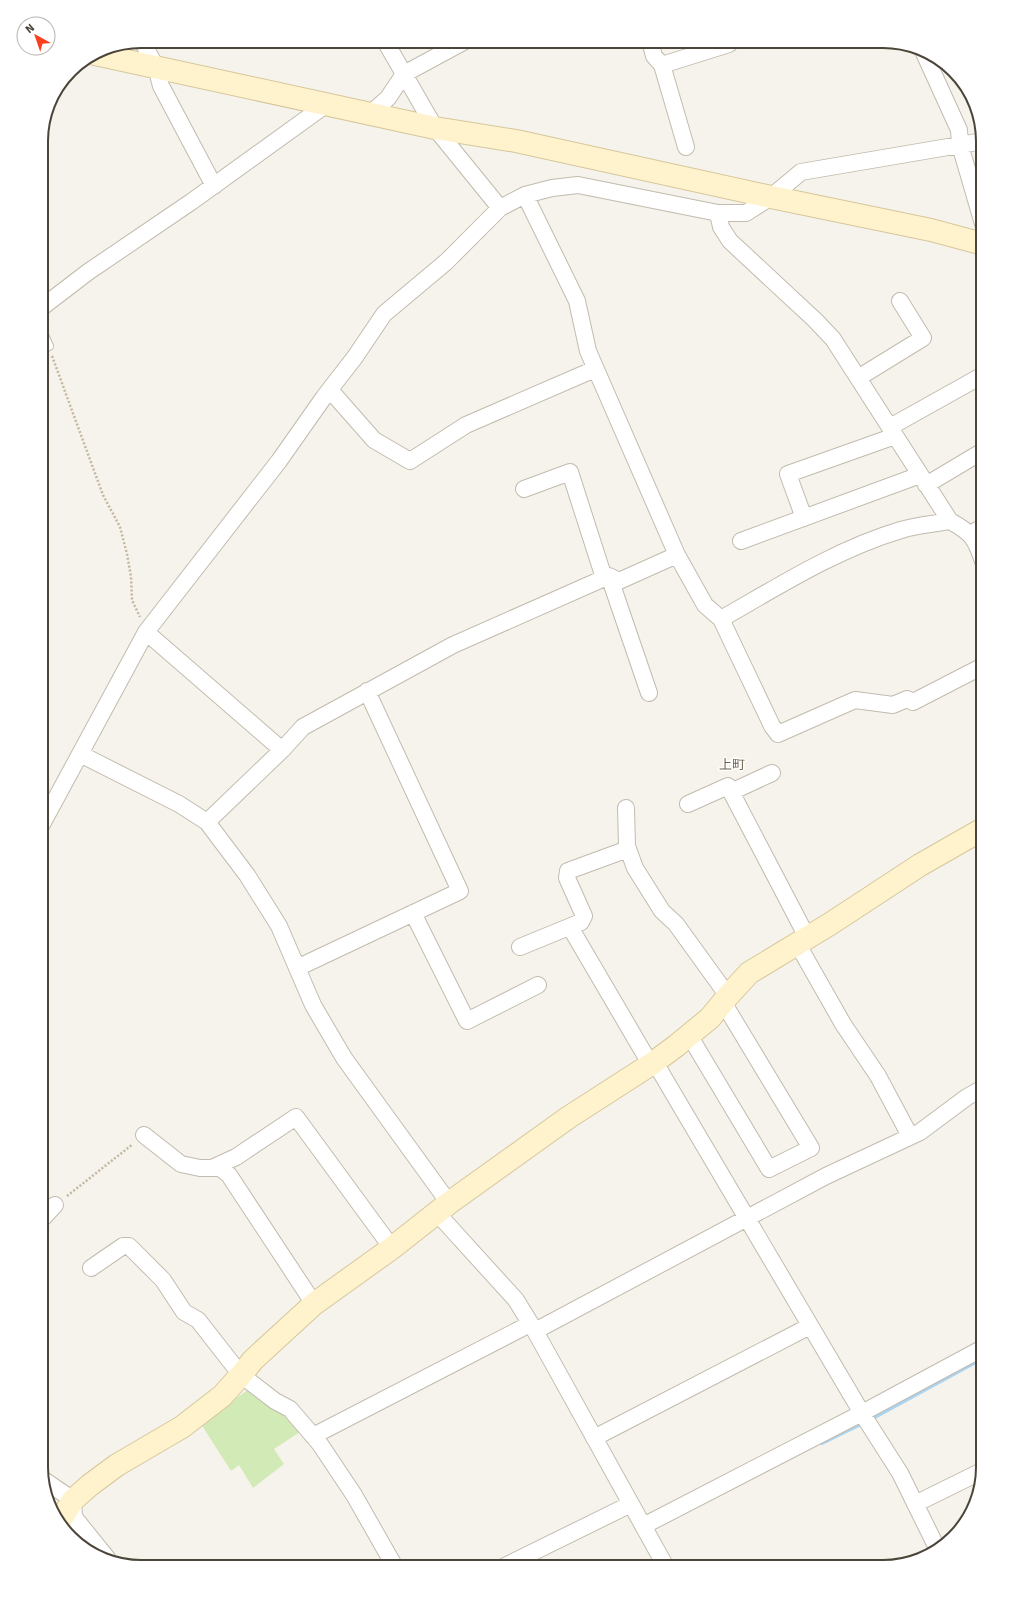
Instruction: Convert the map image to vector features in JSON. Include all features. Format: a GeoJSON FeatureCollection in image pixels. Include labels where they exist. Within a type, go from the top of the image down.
{"type":"FeatureCollection","features":[{"type":"Feature","properties":{"kind":"street"},"geometry":{"type":"LineString","coordinates":[[146,48],[156,66],[161,86],[214,186]]}},
{"type":"Feature","properties":{"kind":"street"},"geometry":{"type":"LineString","coordinates":[[389,48],[435,128],[500,208]]}},
{"type":"Feature","properties":{"kind":"street"},"geometry":{"type":"LineString","coordinates":[[370,114],[388,98],[404,74],[452,48]]}},
{"type":"Feature","properties":{"kind":"street"},"geometry":{"type":"LineString","coordinates":[[652,48],[654,56],[662,65],[686,148]]}},
{"type":"Feature","properties":{"kind":"street"},"geometry":{"type":"LineString","coordinates":[[662,65],[716,48]]}},
{"type":"Feature","properties":{"kind":"street"},"geometry":{"type":"LineString","coordinates":[[104,56],[435,128],[516,141],[771,197],[931,230],[976,242]]}},
{"type":"Feature","properties":{"kind":"street"},"geometry":{"type":"LineString","coordinates":[[927,60],[959,130],[960,145],[976,200]]}},
{"type":"Feature","properties":{"kind":"street"},"geometry":{"type":"LineString","coordinates":[[48,303],[88,272],[214,186],[327,104]]}},
{"type":"Feature","properties":{"kind":"street"},"geometry":{"type":"LineString","coordinates":[[48,813],[148,630],[279,461],[355,357],[384,314],[446,262],[500,208],[525,195],[552,188],[578,185],[718,213],[746,213],[771,197],[801,172],[976,142]]}},
{"type":"Feature","properties":{"kind":"street"},"geometry":{"type":"LineString","coordinates":[[525,195],[577,301],[588,351],[595,369],[678,555],[705,606],[721,619],[772,726],[778,734],[855,700],[894,706],[907,699],[913,702],[976,670]]}},
{"type":"Feature","properties":{"kind":"street"},"geometry":{"type":"LineString","coordinates":[[718,213],[721,227],[730,242],[816,320],[833,339],[950,521],[964,529],[976,530]]}},
{"type":"Feature","properties":{"kind":"street"},"geometry":{"type":"LineString","coordinates":[[858,378],[923,338],[900,301]]}},
{"type":"Feature","properties":{"kind":"street"},"geometry":{"type":"LineString","coordinates":[[330,390],[374,440],[410,462],[466,425],[595,369]]}},
{"type":"Feature","properties":{"kind":"street"},"geometry":{"type":"LineString","coordinates":[[804,518],[788,474],[892,431],[976,379]]}},
{"type":"Feature","properties":{"kind":"street"},"geometry":{"type":"LineString","coordinates":[[741,541],[804,518],[923,480],[976,454]]}},
{"type":"Feature","properties":{"kind":"street"},"geometry":{"type":"LineString","coordinates":[[524,489],[570,472],[606,577],[649,693]]}},
{"type":"Feature","properties":{"kind":"street"},"geometry":{"type":"LineString","coordinates":[[721,619],[824,561],[866,542],[902,529],[950,521]]}},
{"type":"Feature","properties":{"kind":"street"},"geometry":{"type":"LineString","coordinates":[[207,822],[282,750],[303,727],[453,645],[606,577],[619,581],[678,555]]}},
{"type":"Feature","properties":{"kind":"street"},"geometry":{"type":"LineString","coordinates":[[148,630],[282,750]]}},
{"type":"Feature","properties":{"kind":"street"},"geometry":{"type":"LineString","coordinates":[[297,968],[460,892],[367,691]]}},
{"type":"Feature","properties":{"kind":"street"},"geometry":{"type":"LineString","coordinates":[[80,754],[180,804],[207,822],[247,875],[279,926],[313,1005],[344,1058],[443,1208],[516,1300],[662,1560]]}},
{"type":"Feature","properties":{"kind":"street"},"geometry":{"type":"LineString","coordinates":[[731,792],[772,773]]}},
{"type":"Feature","properties":{"kind":"street"},"geometry":{"type":"LineString","coordinates":[[688,804],[728,786],[843,1024],[878,1076],[910,1136]]}},
{"type":"Feature","properties":{"kind":"street"},"geometry":{"type":"LineString","coordinates":[[626,808],[627,846],[635,868],[662,911],[676,924],[725,999],[811,1148],[769,1169],[689,1036]]}},
{"type":"Feature","properties":{"kind":"street"},"geometry":{"type":"LineString","coordinates":[[70,1527],[69,1513],[117,1464],[182,1427],[222,1396],[253,1360],[314,1304],[392,1248],[443,1208],[569,1116],[653,1063],[689,1036],[710,1018],[749,973],[920,865],[976,833]]}},
{"type":"Feature","properties":{"kind":"street"},"geometry":{"type":"LineString","coordinates":[[520,947],[581,922],[584,916],[567,878],[568,871],[628,850]]}},
{"type":"Feature","properties":{"kind":"street"},"geometry":{"type":"LineString","coordinates":[[413,914],[467,1021],[538,985]]}},
{"type":"Feature","properties":{"kind":"street"},"geometry":{"type":"LineString","coordinates":[[570,927],[645,1055],[660,1071],[864,1417],[900,1473],[935,1544]]}},
{"type":"Feature","properties":{"kind":"street"},"geometry":{"type":"LineString","coordinates":[[313,1436],[533,1328],[826,1176],[920,1132],[976,1092]]}},
{"type":"Feature","properties":{"kind":"street"},"geometry":{"type":"LineString","coordinates":[[212,1168],[236,1157],[296,1117],[392,1248]]}},
{"type":"Feature","properties":{"kind":"street"},"geometry":{"type":"LineString","coordinates":[[144,1135],[181,1164],[200,1168],[220,1168],[229,1175],[314,1304]]}},
{"type":"Feature","properties":{"kind":"street"},"geometry":{"type":"LineString","coordinates":[[48,1212],[55,1205]]}},
{"type":"Feature","properties":{"kind":"street"},"geometry":{"type":"LineString","coordinates":[[91,1268],[123,1246],[129,1246],[163,1280],[184,1312],[198,1320],[241,1375],[290,1409],[313,1436],[354,1496],[391,1560]]}},
{"type":"Feature","properties":{"kind":"street"},"geometry":{"type":"LineString","coordinates":[[594,1438],[810,1326]]}},
{"type":"Feature","properties":{"kind":"street"},"geometry":{"type":"LineString","coordinates":[[643,1526],[864,1417],[976,1352]]}},
{"type":"Feature","properties":{"kind":"street"},"geometry":{"type":"LineString","coordinates":[[915,1504],[975,1474]]}},
{"type":"Feature","properties":{"kind":"street"},"geometry":{"type":"LineString","coordinates":[[51,1489],[100,1550]]}},
{"type":"Feature","properties":{"kind":"street"},"geometry":{"type":"LineString","coordinates":[[517,1560],[631,1504]]}},
{"type":"Feature","properties":{"kind":"path"},"geometry":{"type":"LineString","coordinates":[[48,356],[103,495],[120,528],[131,577],[132,600],[139,616],[148,630]]}},
{"type":"Feature","properties":{"kind":"path"},"geometry":{"type":"LineString","coordinates":[[55,1205],[144,1135]]}},
{"type":"Feature","properties":{"kind":"green space"},"geometry":{"type":"Polygon","coordinates":[[[249,1389],[289,1416],[300,1432],[274,1449],[284,1464],[253,1488],[239,1465],[231,1471],[201,1424],[249,1389]]]}},
{"type":"Feature","properties":{"kind":"waterway"},"geometry":{"type":"LineString","coordinates":[[871,1419],[976,1362]]}},
{"type":"Feature","properties":{"kind":"waterway"},"geometry":{"type":"LineString","coordinates":[[822,1443],[865,1422]]}},
{"type":"Feature","properties":{"kind":"district","name":"上町"},"geometry":{"type":"Point","coordinates":[732,764]}}]}
